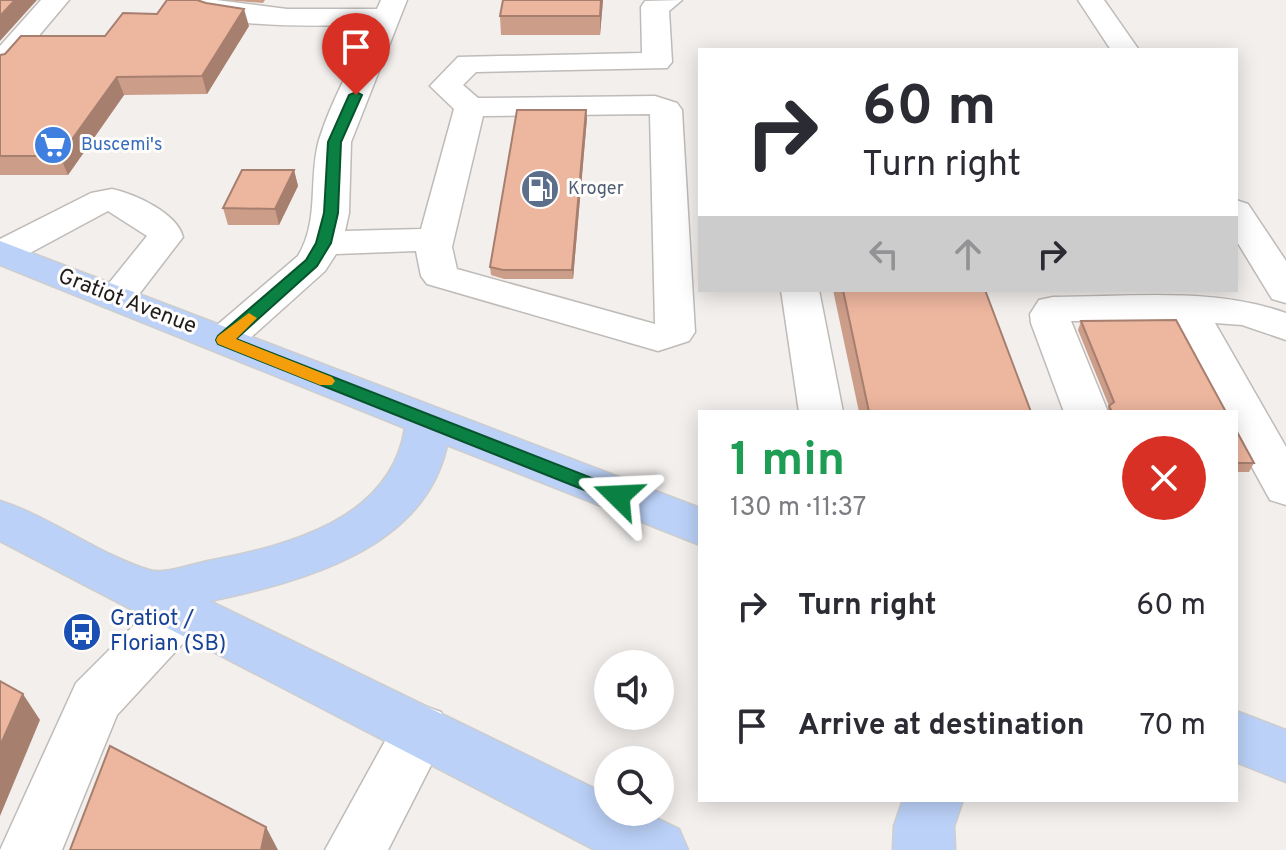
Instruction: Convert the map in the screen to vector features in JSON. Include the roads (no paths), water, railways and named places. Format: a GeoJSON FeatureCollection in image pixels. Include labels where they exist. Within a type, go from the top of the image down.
{"type":"FeatureCollection","features":[{"type":"Feature","properties":{"kind":"main road","name":"Gratiot Avenue"},"geometry":{"type":"LineString","coordinates":[[1,253],[698,526]]}},
{"type":"Feature","properties":{"kind":"main road"},"geometry":{"type":"LineString","coordinates":[[165,601],[323,548],[364,527],[392,503],[414,475],[425,447],[428,422]]}},
{"type":"Feature","properties":{"kind":"main road"},"geometry":{"type":"LineString","coordinates":[[0,519],[657,850]]}},
{"type":"Feature","properties":{"kind":"main road"},"geometry":{"type":"LineString","coordinates":[[1238,737],[1286,756]]}},
{"type":"Feature","properties":{"kind":"main road"},"geometry":{"type":"LineString","coordinates":[[924,850],[924,826],[932,802]]}},
{"type":"Feature","properties":{"kind":"street"},"geometry":{"type":"LineString","coordinates":[[0,64],[56,0]]}},
{"type":"Feature","properties":{"kind":"street"},"geometry":{"type":"LineString","coordinates":[[191,0],[220,10],[262,15],[390,9],[335,142],[331,213],[324,243],[312,263],[224,340]]}},
{"type":"Feature","properties":{"kind":"street"},"geometry":{"type":"LineString","coordinates":[[1091,0],[1124,48]]}},
{"type":"Feature","properties":{"kind":"street"},"geometry":{"type":"LineString","coordinates":[[470,107],[434,247],[440,276],[658,338],[675,332],[666,110],[655,105],[470,107],[445,86],[468,63],[657,62],[658,2]]}},
{"type":"Feature","properties":{"kind":"street"},"geometry":{"type":"LineString","coordinates":[[1,253],[103,200],[112,199],[163,229],[165,237],[116,298]]}},
{"type":"Feature","properties":{"kind":"street"},"geometry":{"type":"LineString","coordinates":[[1241,227],[1286,291]]}},
{"type":"Feature","properties":{"kind":"street"},"geometry":{"type":"LineString","coordinates":[[324,243],[436,239]]}},
{"type":"Feature","properties":{"kind":"street"},"geometry":{"type":"LineString","coordinates":[[800,292],[821,410]]}},
{"type":"Feature","properties":{"kind":"street"},"geometry":{"type":"LineString","coordinates":[[1085,410],[1051,323],[1053,309],[1187,309],[1247,313],[1286,327]]}},
{"type":"Feature","properties":{"kind":"street"},"geometry":{"type":"LineString","coordinates":[[1187,309],[1286,488]]}},
{"type":"Feature","properties":{"kind":"street"},"geometry":{"type":"LineString","coordinates":[[31,850],[96,700],[165,601]]}},
{"type":"Feature","properties":{"kind":"street"},"geometry":{"type":"LineString","coordinates":[[356,850],[421,730]]}},
{"type":"Feature","properties":{"kind":"place","name":"Buscemi's"},"geometry":{"type":"Point","coordinates":[53,145]}},
{"type":"Feature","properties":{"kind":"place","name":"Kroger"},"geometry":{"type":"Point","coordinates":[540,189]}},
{"type":"Feature","properties":{"kind":"place","name":"Gratiot / Florian (SB)"},"geometry":{"type":"Point","coordinates":[82,632]}}]}
